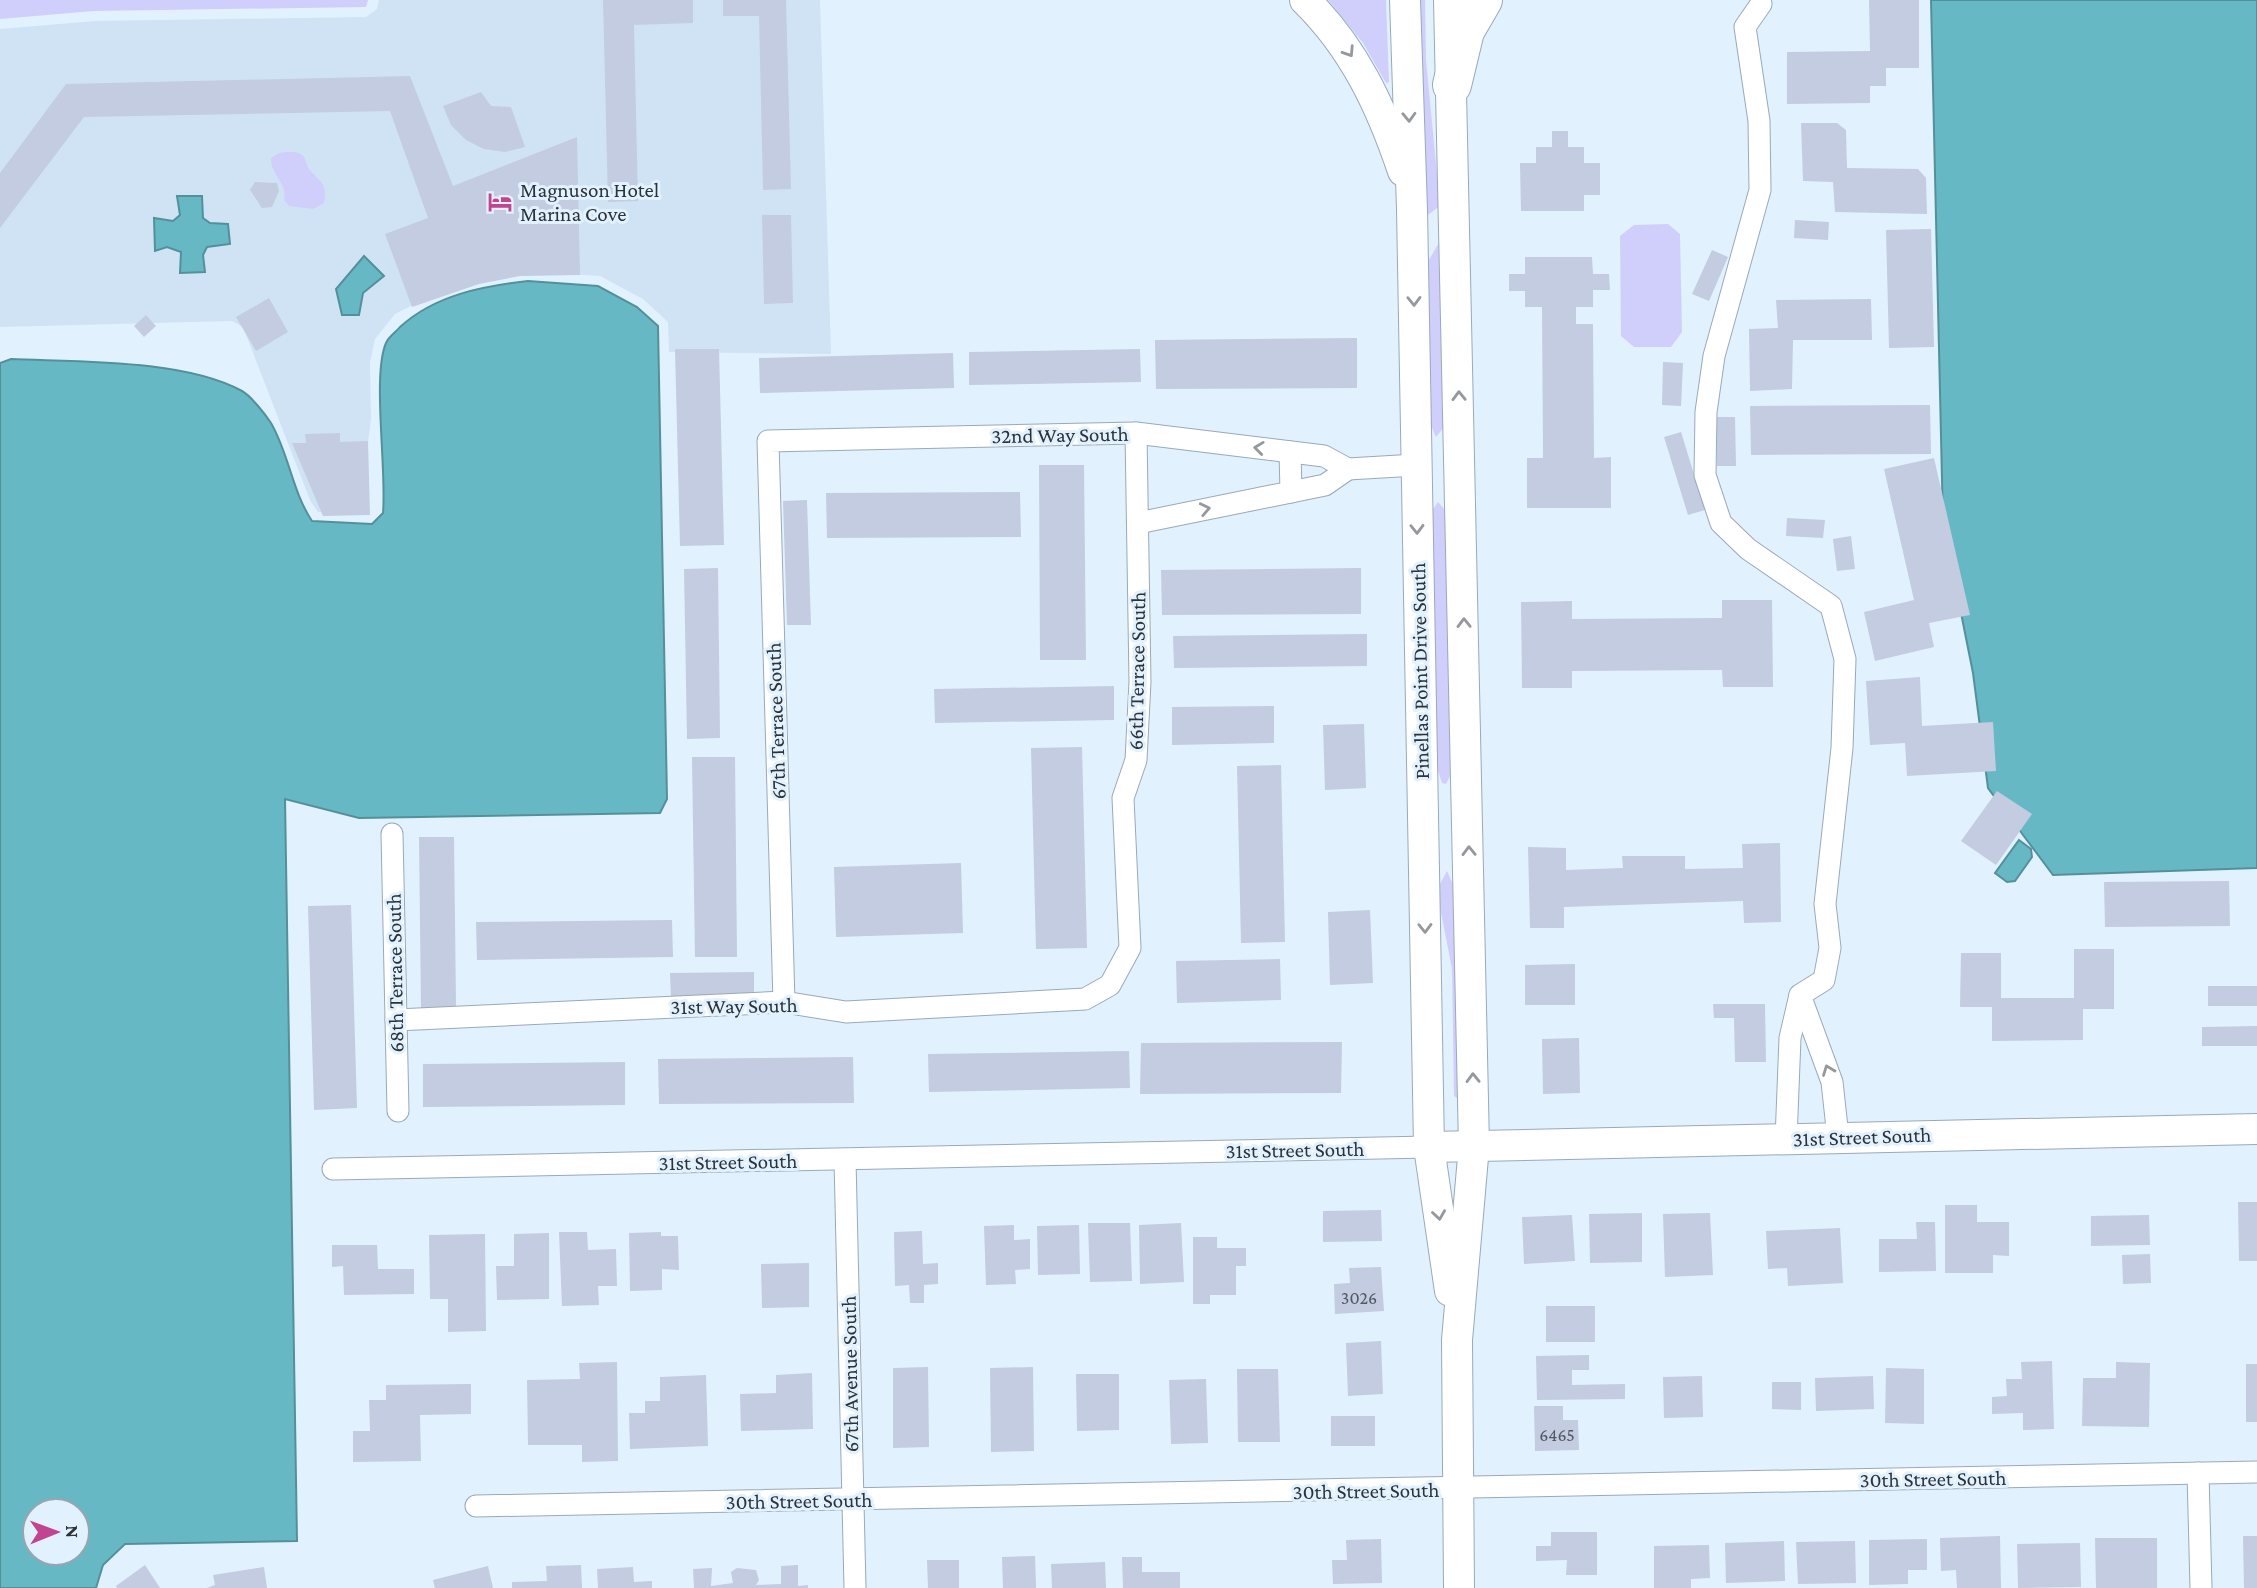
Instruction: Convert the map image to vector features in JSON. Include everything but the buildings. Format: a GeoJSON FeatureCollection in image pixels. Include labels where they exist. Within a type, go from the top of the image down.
{"type":"FeatureCollection","features":[{"type":"Feature","properties":{"kind":"highway"},"geometry":{"type":"LineString","coordinates":[[1452,85],[1465,31],[1483,0]]}},
{"type":"Feature","properties":{"kind":"street"},"geometry":{"type":"LineString","coordinates":[[1305,0],[1336,34],[1368,84],[1394,144],[1412,209]]}},
{"type":"Feature","properties":{"kind":"street","name":"Pinellas Point Drive South"},"geometry":{"type":"LineString","coordinates":[[1405,0],[1413,252],[1429,1147],[1457,1340]]}},
{"type":"Feature","properties":{"kind":"street","name":"Pinellas Point Drive South"},"geometry":{"type":"LineString","coordinates":[[1450,0],[1474,1146],[1457,1340],[1459,1588]]}},
{"type":"Feature","properties":{"kind":"street"},"geometry":{"type":"LineString","coordinates":[[1762,4],[1745,27],[1759,121],[1760,190],[1714,356],[1706,412],[1705,475],[1721,523],[1748,549],[1831,606],[1845,659],[1842,748],[1825,904],[1830,948],[1824,980],[1800,995],[1790,1038],[1786,1140]]}},
{"type":"Feature","properties":{"kind":"street"},"geometry":{"type":"LineString","coordinates":[[1413,252],[1431,231],[1455,219]]}},
{"type":"Feature","properties":{"kind":"street","name":"32nd Way South"},"geometry":{"type":"LineString","coordinates":[[768,440],[1136,433],[1324,456],[1348,469],[1416,466]]}},
{"type":"Feature","properties":{"kind":"street","name":"66th Terrace South"},"geometry":{"type":"LineString","coordinates":[[1130,948],[1122,798],[1136,760],[1140,682],[1136,433]]}},
{"type":"Feature","properties":{"kind":"street","name":"67th Terrace South"},"geometry":{"type":"LineString","coordinates":[[768,440],[784,1002]]}},
{"type":"Feature","properties":{"kind":"street"},"geometry":{"type":"LineString","coordinates":[[1290,452],[1292,492]]}},
{"type":"Feature","properties":{"kind":"street"},"geometry":{"type":"LineString","coordinates":[[1416,466],[1460,464]]}},
{"type":"Feature","properties":{"kind":"street","name":"32nd Way South"},"geometry":{"type":"LineString","coordinates":[[1138,523],[1325,485],[1348,469]]}},
{"type":"Feature","properties":{"kind":"street","name":"68th Terrace South"},"geometry":{"type":"LineString","coordinates":[[392,834],[398,1111]]}},
{"type":"Feature","properties":{"kind":"street","name":"31st Way South"},"geometry":{"type":"LineString","coordinates":[[396,1020],[784,1002],[846,1012],[1085,999],[1110,985],[1130,948]]}},
{"type":"Feature","properties":{"kind":"street"},"geometry":{"type":"LineString","coordinates":[[1800,995],[1832,1082],[1838,1137]]}},
{"type":"Feature","properties":{"kind":"street","name":"31st Street South"},"geometry":{"type":"LineString","coordinates":[[332,1169],[2257,1129]]}},
{"type":"Feature","properties":{"kind":"street","name":"67th Avenue South"},"geometry":{"type":"LineString","coordinates":[[845,1160],[855,1588]]}},
{"type":"Feature","properties":{"kind":"street","name":"30th Street South"},"geometry":{"type":"LineString","coordinates":[[476,1506],[853,1501],[2257,1472]]}},
{"type":"Feature","properties":{"kind":"street"},"geometry":{"type":"LineString","coordinates":[[2198,1473],[2201,1588]]}},
{"type":"Feature","properties":{"kind":"shaded area"},"geometry":{"type":"Polygon","coordinates":[[[0,0],[368,0],[366,7],[94,11],[0,19],[0,0]]]}},
{"type":"Feature","properties":{"kind":"shaded area"},"geometry":{"type":"Polygon","coordinates":[[[379,0],[820,0],[831,354],[669,352],[668,322],[643,299],[600,276],[529,271],[448,287],[395,314],[375,339],[370,363],[371,419],[359,514],[318,512],[310,500],[243,327],[232,321],[0,327],[0,29],[95,21],[366,17],[377,9],[379,0]]]}},
{"type":"Feature","properties":{"kind":"shaded area"},"geometry":{"type":"Polygon","coordinates":[[[1328,0],[1386,0],[1389,82],[1386,83],[1363,43],[1328,0]]]}},
{"type":"Feature","properties":{"kind":"shaded area"},"geometry":{"type":"Polygon","coordinates":[[[1419,0],[1425,0],[1426,60],[1440,206],[1425,217],[1419,0]]]}},
{"type":"Feature","properties":{"kind":"shaded area"},"geometry":{"type":"Polygon","coordinates":[[[1931,0],[2257,0],[2257,868],[2053,875],[1988,788],[1973,673],[1943,523],[1931,0]]]}},
{"type":"Feature","properties":{"kind":"shaded area"},"geometry":{"type":"Polygon","coordinates":[[[294,152],[303,156],[309,169],[324,187],[324,203],[313,209],[289,206],[284,200],[284,189],[271,164],[271,158],[279,153],[294,152]]]}},
{"type":"Feature","properties":{"kind":"shaded area"},"geometry":{"type":"Polygon","coordinates":[[[177,196],[202,196],[203,218],[210,223],[228,224],[230,244],[207,247],[203,255],[205,272],[180,273],[181,252],[167,247],[155,251],[154,218],[173,221],[180,215],[177,196]]]}},
{"type":"Feature","properties":{"kind":"shaded area"},"geometry":{"type":"Polygon","coordinates":[[[1668,224],[1680,234],[1682,332],[1671,347],[1634,347],[1621,336],[1620,236],[1634,225],[1668,224]]]}},
{"type":"Feature","properties":{"kind":"shaded area"},"geometry":{"type":"Polygon","coordinates":[[[1440,241],[1444,427],[1436,437],[1428,419],[1426,265],[1440,241]]]}},
{"type":"Feature","properties":{"kind":"shaded area"},"geometry":{"type":"Polygon","coordinates":[[[364,256],[384,276],[363,293],[359,315],[342,315],[336,289],[364,256]]]}},
{"type":"Feature","properties":{"kind":"shaded area"},"geometry":{"type":"Polygon","coordinates":[[[528,281],[598,286],[637,307],[658,326],[667,799],[660,813],[359,818],[285,799],[297,1541],[125,1544],[103,1565],[96,1588],[0,1588],[0,363],[11,359],[130,364],[191,373],[242,391],[271,423],[312,521],[372,524],[383,513],[380,377],[387,341],[400,327],[428,307],[477,289],[528,281]]]}},
{"type":"Feature","properties":{"kind":"shaded area"},"geometry":{"type":"Polygon","coordinates":[[[1438,502],[1446,511],[1452,772],[1446,784],[1442,783],[1435,761],[1431,512],[1438,502]]]}},
{"type":"Feature","properties":{"kind":"shaded area"},"geometry":{"type":"Polygon","coordinates":[[[2019,840],[2031,849],[2032,857],[2015,881],[2007,882],[1995,873],[2019,840]]]}},
{"type":"Feature","properties":{"kind":"shaded area"},"geometry":{"type":"Polygon","coordinates":[[[1447,871],[1455,889],[1461,1096],[1457,1098],[1454,1096],[1452,969],[1438,897],[1439,886],[1447,871]]]}},
{"type":"Feature","properties":{"kind":"place","name":"Magnuson Hotel Marina Cove"},"geometry":{"type":"Point","coordinates":[500,202]}}]}
